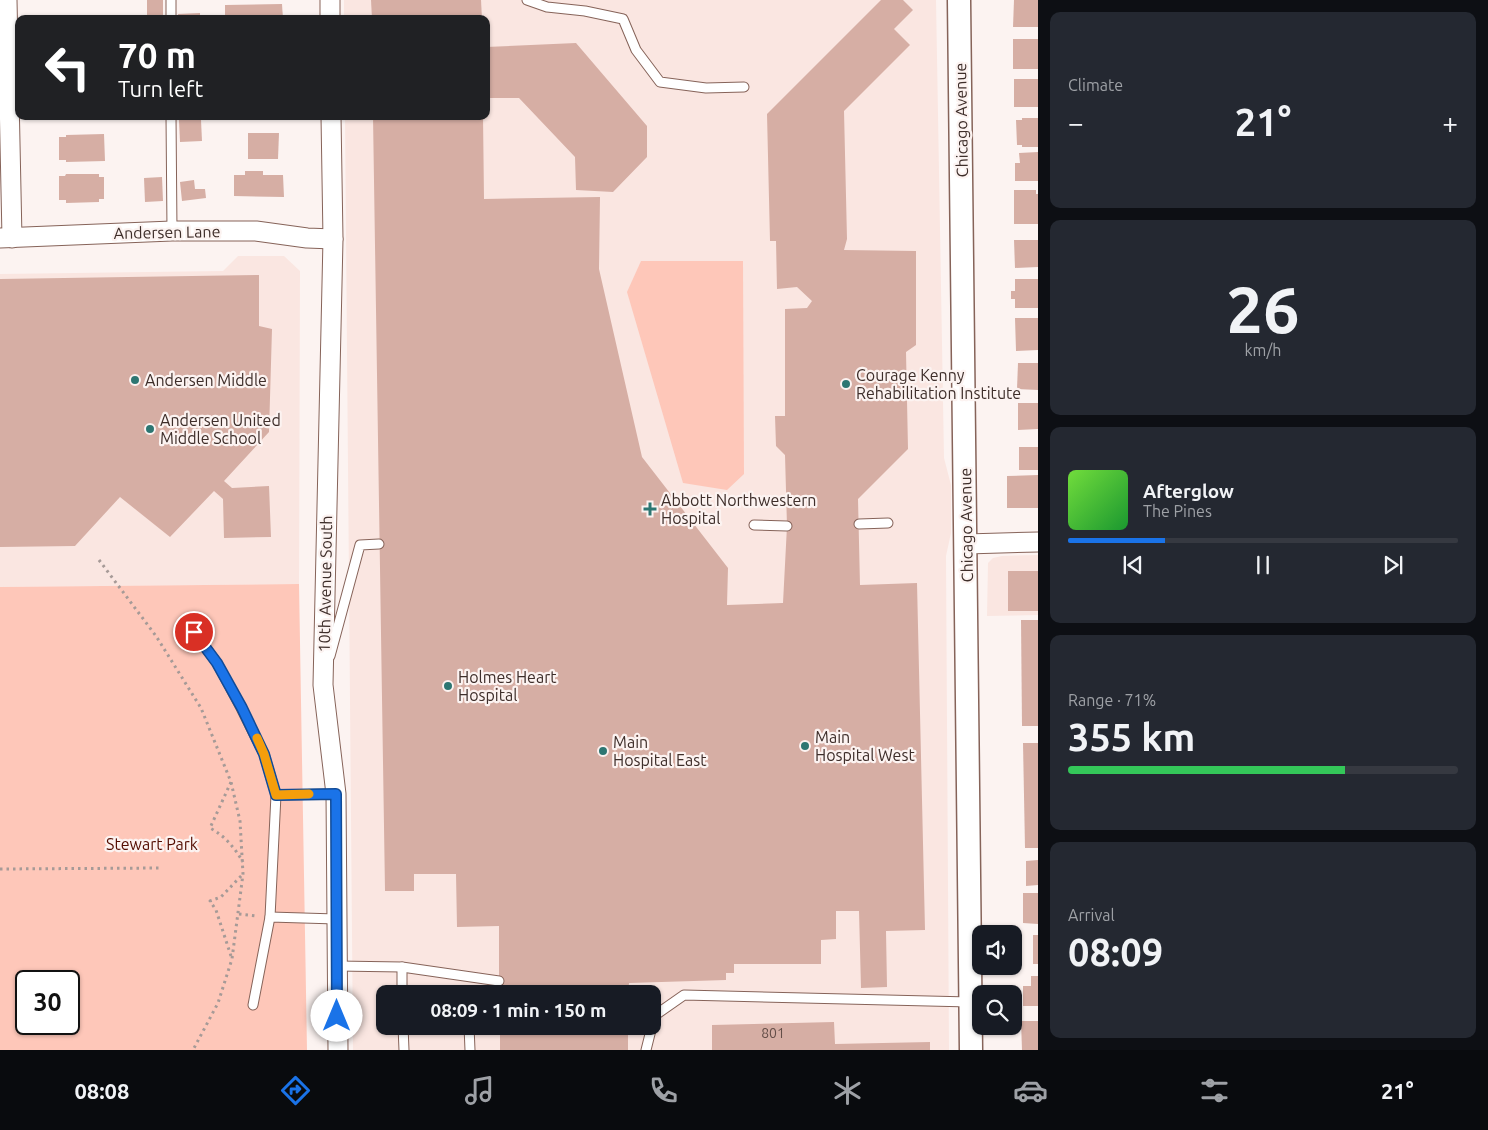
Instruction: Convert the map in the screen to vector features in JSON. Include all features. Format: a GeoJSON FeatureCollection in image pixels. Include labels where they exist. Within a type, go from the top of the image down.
{"type":"FeatureCollection","features":[{"type":"Feature","properties":{"kind":"street"},"geometry":{"type":"LineString","coordinates":[[6,238],[7,0]]}},
{"type":"Feature","properties":{"kind":"street"},"geometry":{"type":"LineString","coordinates":[[330,0],[330,15]]}},
{"type":"Feature","properties":{"kind":"street","name":"Chicago Avenue"},"geometry":{"type":"LineString","coordinates":[[959,0],[971,1050]]}},
{"type":"Feature","properties":{"kind":"street","name":"10th Avenue South"},"geometry":{"type":"LineString","coordinates":[[331,120],[333,239],[323,685],[336,794],[338,1050]]}},
{"type":"Feature","properties":{"kind":"street","name":"Andersen Lane"},"geometry":{"type":"LineString","coordinates":[[6,238],[172,231],[256,231],[307,238],[333,239]]}},
{"type":"Feature","properties":{"kind":"street"},"geometry":{"type":"LineString","coordinates":[[966,544],[1038,542]]}},
{"type":"Feature","properties":{"kind":"lane"},"geometry":{"type":"LineString","coordinates":[[171,0],[171,15]]}},
{"type":"Feature","properties":{"kind":"lane"},"geometry":{"type":"LineString","coordinates":[[527,0],[547,7],[585,11],[623,19],[636,50],[660,82],[706,88],[744,87]]}},
{"type":"Feature","properties":{"kind":"lane"},"geometry":{"type":"LineString","coordinates":[[171,120],[172,231]]}},
{"type":"Feature","properties":{"kind":"lane"},"geometry":{"type":"LineString","coordinates":[[859,524],[888,523]]}},
{"type":"Feature","properties":{"kind":"lane"},"geometry":{"type":"LineString","coordinates":[[754,526],[787,526]]}},
{"type":"Feature","properties":{"kind":"lane"},"geometry":{"type":"LineString","coordinates":[[323,685],[360,545],[379,544]]}},
{"type":"Feature","properties":{"kind":"lane"},"geometry":{"type":"LineString","coordinates":[[194,632],[217,663],[242,708],[264,754],[276,795],[270,917],[253,1005]]}},
{"type":"Feature","properties":{"kind":"lane"},"geometry":{"type":"LineString","coordinates":[[276,795],[336,794]]}},
{"type":"Feature","properties":{"kind":"lane"},"geometry":{"type":"LineString","coordinates":[[270,917],[336,919]]}},
{"type":"Feature","properties":{"kind":"lane"},"geometry":{"type":"LineString","coordinates":[[337,966],[402,967],[499,981]]}},
{"type":"Feature","properties":{"kind":"lane"},"geometry":{"type":"LineString","coordinates":[[402,967],[402,985]]}},
{"type":"Feature","properties":{"kind":"lane"},"geometry":{"type":"LineString","coordinates":[[661,1011],[684,994],[970,1002]]}},
{"type":"Feature","properties":{"kind":"lane"},"geometry":{"type":"LineString","coordinates":[[403,1035],[404,1050]]}},
{"type":"Feature","properties":{"kind":"lane"},"geometry":{"type":"LineString","coordinates":[[470,1035],[470,1050]]}},
{"type":"Feature","properties":{"kind":"lane"},"geometry":{"type":"LineString","coordinates":[[646,1050],[650,1035]]}},
{"type":"Feature","properties":{"kind":"path"},"geometry":{"type":"LineString","coordinates":[[99,560],[156,636],[201,708],[231,782],[240,820],[244,862],[232,959],[218,1003],[193,1050]]}},
{"type":"Feature","properties":{"kind":"path"},"geometry":{"type":"LineString","coordinates":[[231,782],[210,828],[220,833],[233,845],[244,862]]}},
{"type":"Feature","properties":{"kind":"path"},"geometry":{"type":"LineString","coordinates":[[0,869],[161,868]]}},
{"type":"Feature","properties":{"kind":"path"},"geometry":{"type":"LineString","coordinates":[[232,959],[216,910],[210,901],[221,897],[243,874]]}},
{"type":"Feature","properties":{"kind":"shaded area","name":"Abbott Northwestern Hospital"},"geometry":{"type":"Polygon","coordinates":[[[344,0],[936,0],[944,458],[951,485],[951,533],[946,556],[949,1050],[353,1050],[345,120],[490,120],[490,15],[344,15],[344,0]]]}},
{"type":"Feature","properties":{"kind":"shaded area","name":"Andersen United Middle School"},"geometry":{"type":"Polygon","coordinates":[[[238,256],[284,256],[300,271],[299,584],[0,587],[0,274],[223,271],[238,256]]]}},
{"type":"Feature","properties":{"kind":"shaded area"},"geometry":{"type":"Polygon","coordinates":[[[1038,555],[1038,615],[987,616],[988,563],[993,558],[1002,556],[1038,555]]]}},
{"type":"Feature","properties":{"kind":"green space"},"geometry":{"type":"Polygon","coordinates":[[[641,261],[743,261],[744,474],[727,490],[683,483],[627,292],[641,261]]]}},
{"type":"Feature","properties":{"kind":"green space","name":"Stewart Park"},"geometry":{"type":"Polygon","coordinates":[[[299,584],[307,1050],[0,1050],[0,587],[299,584]]]}},
{"type":"Feature","properties":{"kind":"building"},"geometry":{"type":"Polygon","coordinates":[[[147,0],[163,0],[163,15],[147,15],[147,0]]]}},
{"type":"Feature","properties":{"kind":"building"},"geometry":{"type":"Polygon","coordinates":[[[371,0],[481,0],[482,15],[372,15],[371,0]]]}},
{"type":"Feature","properties":{"kind":"building"},"geometry":{"type":"Polygon","coordinates":[[[881,0],[903,0],[913,10],[894,29],[910,45],[844,111],[847,239],[844,250],[916,251],[916,345],[906,352],[908,449],[858,499],[860,585],[917,583],[925,930],[886,931],[887,987],[861,988],[859,911],[836,911],[836,939],[821,940],[821,964],[734,964],[734,973],[726,973],[726,980],[629,983],[629,985],[499,985],[499,926],[457,927],[456,874],[414,874],[414,891],[385,891],[373,120],[483,120],[484,199],[600,197],[599,269],[642,457],[728,568],[727,605],[783,603],[787,526],[785,455],[776,446],[775,416],[785,416],[785,309],[807,308],[812,301],[797,287],[777,289],[776,241],[770,241],[767,114],[881,0]]]}},
{"type":"Feature","properties":{"kind":"building"},"geometry":{"type":"Polygon","coordinates":[[[1014,0],[1038,0],[1038,27],[1013,27],[1014,0]]]}},
{"type":"Feature","properties":{"kind":"building"},"geometry":{"type":"Polygon","coordinates":[[[282,4],[283,15],[225,15],[225,5],[282,4]]]}},
{"type":"Feature","properties":{"kind":"building"},"geometry":{"type":"Polygon","coordinates":[[[200,13],[200,15],[178,15],[200,13]]]}},
{"type":"Feature","properties":{"kind":"building"},"geometry":{"type":"Polygon","coordinates":[[[1013,39],[1038,39],[1038,69],[1013,69],[1013,39]]]}},
{"type":"Feature","properties":{"kind":"building"},"geometry":{"type":"Polygon","coordinates":[[[576,43],[647,126],[647,157],[613,192],[576,190],[575,157],[519,98],[490,98],[490,47],[576,43]]]}},
{"type":"Feature","properties":{"kind":"building"},"geometry":{"type":"Polygon","coordinates":[[[1014,79],[1038,79],[1038,107],[1014,107],[1014,79]]]}},
{"type":"Feature","properties":{"kind":"building"},"geometry":{"type":"Polygon","coordinates":[[[1022,118],[1038,118],[1038,147],[1022,147],[1022,145],[1017,145],[1016,120],[1022,120],[1022,118]]]}},
{"type":"Feature","properties":{"kind":"building"},"geometry":{"type":"Polygon","coordinates":[[[179,120],[201,120],[202,141],[180,142],[179,120]]]}},
{"type":"Feature","properties":{"kind":"building"},"geometry":{"type":"Polygon","coordinates":[[[248,133],[279,133],[278,159],[248,159],[248,133]]]}},
{"type":"Feature","properties":{"kind":"building"},"geometry":{"type":"Polygon","coordinates":[[[104,134],[105,161],[66,162],[66,160],[59,160],[59,137],[66,137],[66,135],[104,134]]]}},
{"type":"Feature","properties":{"kind":"building"},"geometry":{"type":"Polygon","coordinates":[[[1038,152],[1038,181],[1015,181],[1015,163],[1020,163],[1019,153],[1038,152]]]}},
{"type":"Feature","properties":{"kind":"building"},"geometry":{"type":"Polygon","coordinates":[[[245,171],[263,171],[263,175],[283,175],[284,197],[234,196],[234,175],[245,175],[245,171]]]}},
{"type":"Feature","properties":{"kind":"building"},"geometry":{"type":"Polygon","coordinates":[[[66,174],[99,174],[99,177],[104,177],[104,199],[99,199],[99,202],[66,203],[66,200],[59,200],[59,176],[65,176],[66,174]]]}},
{"type":"Feature","properties":{"kind":"building"},"geometry":{"type":"Polygon","coordinates":[[[162,177],[163,201],[145,202],[144,178],[162,177]]]}},
{"type":"Feature","properties":{"kind":"building"},"geometry":{"type":"Polygon","coordinates":[[[194,180],[195,189],[205,189],[206,198],[182,201],[180,182],[194,180]]]}},
{"type":"Feature","properties":{"kind":"building"},"geometry":{"type":"Polygon","coordinates":[[[1014,190],[1036,190],[1036,194],[1038,194],[1038,224],[1014,224],[1014,190]]]}},
{"type":"Feature","properties":{"kind":"building"},"geometry":{"type":"Polygon","coordinates":[[[1014,240],[1038,240],[1038,267],[1015,268],[1014,240]]]}},
{"type":"Feature","properties":{"kind":"building","name":"Andersen United Middle School"},"geometry":{"type":"Polygon","coordinates":[[[259,275],[259,326],[272,329],[269,432],[224,481],[232,488],[269,486],[271,537],[224,538],[223,499],[214,491],[170,537],[120,497],[75,546],[0,547],[0,279],[259,275]]]}},
{"type":"Feature","properties":{"kind":"building"},"geometry":{"type":"Polygon","coordinates":[[[1015,279],[1038,279],[1038,308],[1015,308],[1015,299],[1011,299],[1011,291],[1015,291],[1015,279]]]}},
{"type":"Feature","properties":{"kind":"building"},"geometry":{"type":"Polygon","coordinates":[[[1015,318],[1038,318],[1038,350],[1016,351],[1015,318]]]}},
{"type":"Feature","properties":{"kind":"building"},"geometry":{"type":"Polygon","coordinates":[[[1018,363],[1038,363],[1038,390],[1017,389],[1018,363]]]}},
{"type":"Feature","properties":{"kind":"building"},"geometry":{"type":"Polygon","coordinates":[[[1018,403],[1038,403],[1038,429],[1018,430],[1018,403]]]}},
{"type":"Feature","properties":{"kind":"building"},"geometry":{"type":"Polygon","coordinates":[[[1019,447],[1038,447],[1038,470],[1019,470],[1019,447]]]}},
{"type":"Feature","properties":{"kind":"building"},"geometry":{"type":"Polygon","coordinates":[[[1038,475],[1038,508],[1007,508],[1007,476],[1038,475]]]}},
{"type":"Feature","properties":{"kind":"building"},"geometry":{"type":"Polygon","coordinates":[[[1008,571],[1038,571],[1038,611],[1008,611],[1008,571]]]}},
{"type":"Feature","properties":{"kind":"building"},"geometry":{"type":"Polygon","coordinates":[[[1021,620],[1038,620],[1038,726],[1022,726],[1021,620]]]}},
{"type":"Feature","properties":{"kind":"building"},"geometry":{"type":"Polygon","coordinates":[[[1023,743],[1038,743],[1038,848],[1025,848],[1023,743]]]}},
{"type":"Feature","properties":{"kind":"building"},"geometry":{"type":"Polygon","coordinates":[[[1038,860],[1038,885],[1026,886],[1026,861],[1038,860]]]}},
{"type":"Feature","properties":{"kind":"building"},"geometry":{"type":"Polygon","coordinates":[[[1023,893],[1038,893],[1038,924],[1023,923],[1023,893]]]}},
{"type":"Feature","properties":{"kind":"building"},"geometry":{"type":"Polygon","coordinates":[[[1033,935],[1038,935],[1038,964],[1033,964],[1033,935]]]}},
{"type":"Feature","properties":{"kind":"building"},"geometry":{"type":"Polygon","coordinates":[[[1031,976],[1038,976],[1038,1006],[1023,1006],[1023,986],[1031,986],[1031,976]]]}},
{"type":"Feature","properties":{"kind":"building"},"geometry":{"type":"Polygon","coordinates":[[[1022,1021],[1038,1021],[1038,1050],[1022,1050],[1022,1021]]]}},
{"type":"Feature","properties":{"kind":"building"},"geometry":{"type":"Polygon","coordinates":[[[834,1022],[835,1044],[930,1042],[930,1050],[712,1050],[712,1025],[834,1022]]]}},
{"type":"Feature","properties":{"kind":"building"},"geometry":{"type":"Polygon","coordinates":[[[500,1035],[628,1035],[628,1050],[500,1050],[500,1035]]]}},
{"type":"Feature","properties":{"kind":"slow traffic"},"geometry":{"type":"LineString","coordinates":[[257,738],[264,754],[276,795],[309,794]]}},
{"type":"Feature","properties":{"kind":"place","name":"Andersen Middle"},"geometry":{"type":"Point","coordinates":[135,380]}},
{"type":"Feature","properties":{"kind":"place","name":"Courage Kenny Rehabilitation Institute"},"geometry":{"type":"Point","coordinates":[846,384]}},
{"type":"Feature","properties":{"kind":"place","name":"Andersen United Middle School"},"geometry":{"type":"Point","coordinates":[150,429]}},
{"type":"Feature","properties":{"kind":"place","name":"Abbott Northwestern Hospital"},"geometry":{"type":"Point","coordinates":[650,509]}},
{"type":"Feature","properties":{"kind":"place","name":"Holmes Heart Hospital"},"geometry":{"type":"Point","coordinates":[448,686]}},
{"type":"Feature","properties":{"kind":"place","name":"Main Hospital West"},"geometry":{"type":"Point","coordinates":[805,746]}},
{"type":"Feature","properties":{"kind":"place","name":"Main Hospital East"},"geometry":{"type":"Point","coordinates":[603,751]}},
{"type":"Feature","properties":{"kind":"route"},"geometry":{"type":"LineString","coordinates":[[194,632],[217,663],[242,708],[264,754],[276,795],[336,794],[337,1016]]}}]}
